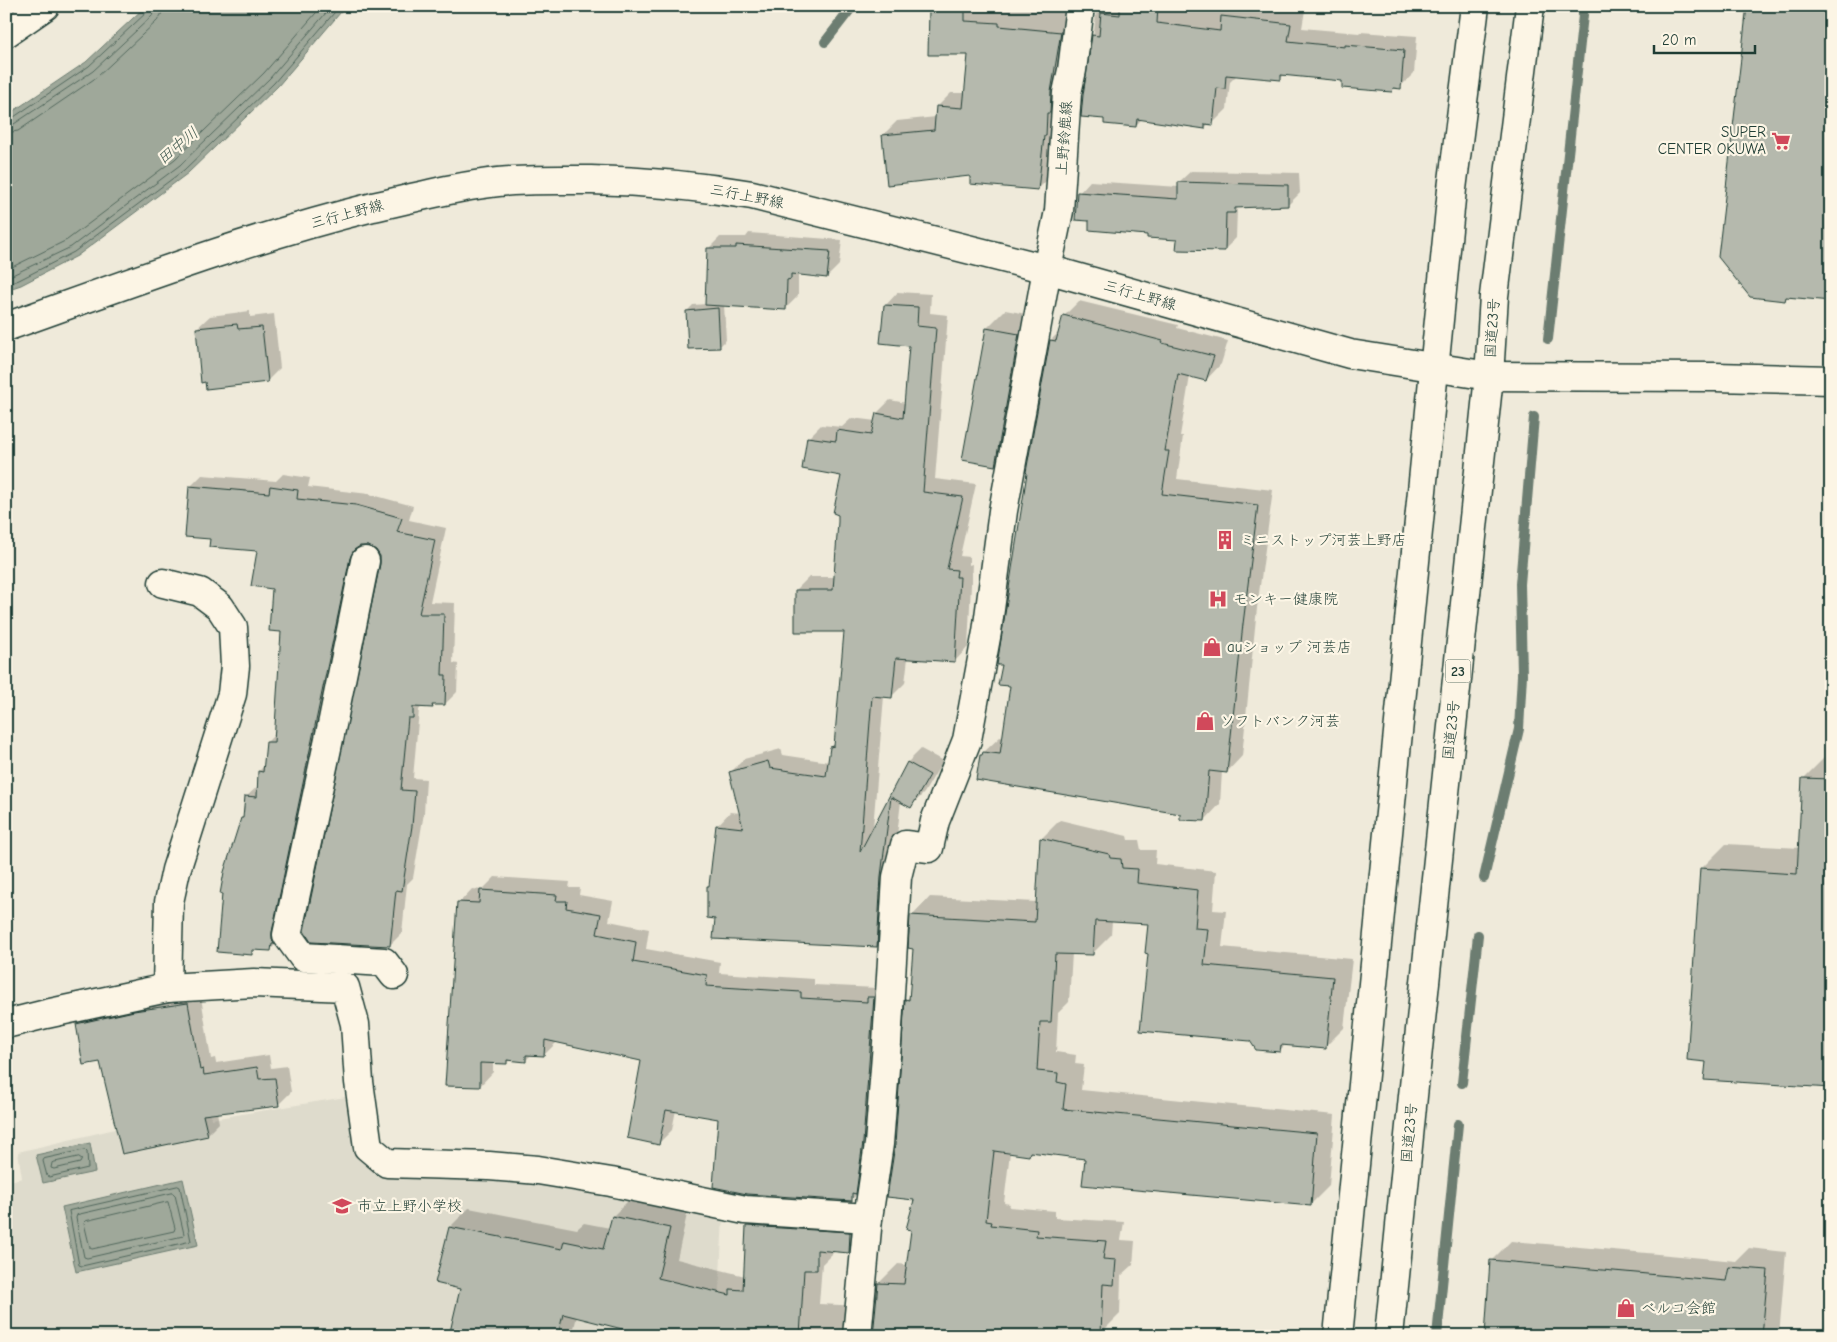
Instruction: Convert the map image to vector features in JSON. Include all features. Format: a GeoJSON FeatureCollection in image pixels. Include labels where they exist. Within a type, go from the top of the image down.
{"type":"FeatureCollection","features":[{"type":"Feature","properties":{"kind":"main road"},"geometry":{"type":"LineString","coordinates":[[6,33],[45,6]]}},
{"type":"Feature","properties":{"kind":"main road","name":"上野鈴鹿線"},"geometry":{"type":"LineString","coordinates":[[868,1218],[880,1126],[897,877],[905,845],[929,848],[935,821],[967,740],[987,632],[1003,511],[1059,211],[1067,92],[1072,70],[1080,6]]}},
{"type":"Feature","properties":{"kind":"main road"},"geometry":{"type":"LineString","coordinates":[[1338,1336],[1452,189],[1475,6]]}},
{"type":"Feature","properties":{"kind":"main road","name":"国道23号"},"geometry":{"type":"LineString","coordinates":[[1389,1336],[1412,1096],[1489,376],[1494,296],[1530,6]]}},
{"type":"Feature","properties":{"kind":"main road","name":"三行上野線"},"geometry":{"type":"LineString","coordinates":[[6,327],[155,274],[318,221],[415,197],[497,182],[546,179],[627,181],[668,183],[752,195],[1047,269],[1350,354],[1434,369],[1489,376],[1715,377],[1831,380]]}},
{"type":"Feature","properties":{"kind":"main road"},"geometry":{"type":"LineString","coordinates":[[365,561],[287,935],[303,956],[384,962],[394,975]]}},
{"type":"Feature","properties":{"kind":"main road"},"geometry":{"type":"LineString","coordinates":[[163,583],[200,592],[220,607],[234,627],[235,666],[232,694],[176,870],[169,902],[167,988]]}},
{"type":"Feature","properties":{"kind":"main road"},"geometry":{"type":"LineString","coordinates":[[6,1024],[167,988],[254,983],[345,987],[354,1024],[359,1082],[368,1148],[387,1163],[489,1166],[538,1170],[611,1182],[745,1210],[868,1218],[857,1336]]}},
{"type":"Feature","properties":{"kind":"shaded area","name":"市立上野小学校"},"geometry":{"type":"Polygon","coordinates":[[[352,1096],[361,1152],[537,1178],[723,1217],[719,1294],[713,1336],[6,1336],[6,1182],[22,1178],[18,1152],[208,1107],[212,1119],[352,1096]]]}},
{"type":"Feature","properties":{"kind":"water","name":"田中川"},"geometry":{"type":"Polygon","coordinates":[[[146,6],[346,6],[278,86],[188,173],[77,256],[21,285],[6,290],[6,116],[86,62],[146,6]]]}},
{"type":"Feature","properties":{"kind":"water"},"geometry":{"type":"Polygon","coordinates":[[[90,1143],[95,1172],[43,1183],[36,1155],[90,1143]]]}},
{"type":"Feature","properties":{"kind":"water"},"geometry":{"type":"Polygon","coordinates":[[[183,1179],[198,1245],[76,1272],[62,1207],[183,1179]]]}},
{"type":"Feature","properties":{"kind":"building"},"geometry":{"type":"Polygon","coordinates":[[[1120,6],[1158,6],[1157,23],[1220,31],[1221,16],[1291,24],[1288,41],[1345,47],[1345,45],[1404,50],[1401,89],[1393,88],[1392,92],[1342,88],[1342,81],[1281,75],[1281,80],[1226,75],[1225,89],[1217,88],[1213,125],[1205,124],[1205,129],[1137,119],[1136,127],[1104,124],[1104,119],[1081,117],[1083,95],[1092,35],[1099,36],[1101,13],[1120,15],[1120,6]]]}},
{"type":"Feature","properties":{"kind":"building","name":"SUPER CENTER OKUWA"},"geometry":{"type":"Polygon","coordinates":[[[1747,6],[1831,6],[1831,301],[1786,297],[1785,301],[1750,297],[1718,257],[1747,6]]]}},
{"type":"Feature","properties":{"kind":"building"},"geometry":{"type":"Polygon","coordinates":[[[965,8],[965,21],[999,23],[999,26],[1061,32],[1051,92],[1050,113],[1047,113],[1046,136],[1044,136],[1038,190],[970,184],[970,176],[887,185],[882,135],[934,130],[936,106],[963,108],[968,55],[928,55],[929,9],[965,8]]]}},
{"type":"Feature","properties":{"kind":"building"},"geometry":{"type":"Polygon","coordinates":[[[1178,182],[1288,185],[1288,206],[1235,208],[1235,213],[1226,213],[1225,251],[1176,250],[1177,240],[1147,238],[1147,235],[1089,230],[1089,221],[1075,220],[1077,192],[1178,199],[1178,182]]]}},
{"type":"Feature","properties":{"kind":"building"},"geometry":{"type":"Polygon","coordinates":[[[736,245],[830,251],[827,278],[791,274],[791,279],[787,280],[786,310],[705,305],[707,248],[736,248],[736,245]]]}},
{"type":"Feature","properties":{"kind":"building"},"geometry":{"type":"Polygon","coordinates":[[[884,305],[918,307],[917,326],[936,328],[923,492],[963,497],[947,569],[957,570],[956,577],[960,577],[955,662],[896,658],[892,698],[872,696],[860,852],[907,762],[930,775],[911,808],[891,797],[881,876],[877,947],[713,939],[715,919],[707,918],[707,886],[709,886],[716,825],[743,828],[729,772],[768,761],[770,768],[826,776],[830,747],[834,746],[844,632],[795,632],[795,590],[833,590],[838,515],[833,513],[841,476],[802,469],[807,437],[836,441],[837,430],[871,435],[876,413],[903,418],[909,346],[880,343],[884,305]]]}},
{"type":"Feature","properties":{"kind":"building"},"geometry":{"type":"Polygon","coordinates":[[[718,308],[720,348],[688,349],[686,311],[718,308]]]}},
{"type":"Feature","properties":{"kind":"building"},"geometry":{"type":"Polygon","coordinates":[[[1063,315],[1214,356],[1206,381],[1178,374],[1165,451],[1169,451],[1162,494],[1258,505],[1227,773],[1209,771],[1205,821],[1180,820],[1180,814],[976,780],[980,755],[983,752],[1000,754],[1010,686],[998,685],[1002,665],[997,665],[1026,472],[1050,340],[1056,341],[1063,315]]]}},
{"type":"Feature","properties":{"kind":"building"},"geometry":{"type":"Polygon","coordinates":[[[237,324],[238,329],[262,327],[268,382],[206,389],[205,382],[201,383],[196,328],[237,324]]]}},
{"type":"Feature","properties":{"kind":"building"},"geometry":{"type":"Polygon","coordinates":[[[986,328],[1019,334],[995,466],[962,460],[986,328]]]}},
{"type":"Feature","properties":{"kind":"building"},"geometry":{"type":"Polygon","coordinates":[[[189,486],[269,493],[270,486],[298,490],[297,499],[356,505],[402,518],[397,532],[435,540],[419,614],[444,614],[442,675],[446,675],[445,705],[432,705],[433,708],[413,707],[413,718],[408,718],[401,790],[415,791],[412,826],[402,891],[396,890],[390,946],[311,942],[304,931],[380,564],[380,556],[376,550],[368,546],[360,546],[354,550],[350,558],[272,932],[274,944],[272,944],[271,951],[252,950],[252,955],[217,952],[222,894],[220,894],[224,872],[241,818],[243,818],[245,796],[257,797],[258,771],[263,772],[266,742],[274,742],[281,632],[269,631],[272,589],[251,586],[257,551],[209,547],[210,539],[185,537],[189,486]]]}},
{"type":"Feature","properties":{"kind":"building"},"geometry":{"type":"Polygon","coordinates":[[[1802,778],[1831,779],[1831,1088],[1704,1080],[1706,1062],[1687,1060],[1700,868],[1797,874],[1802,778]]]}},
{"type":"Feature","properties":{"kind":"building"},"geometry":{"type":"Polygon","coordinates":[[[1040,838],[1109,854],[1110,858],[1121,859],[1122,868],[1138,869],[1137,883],[1198,890],[1195,928],[1208,929],[1204,965],[1333,977],[1326,1049],[1281,1045],[1280,1052],[1256,1050],[1250,1041],[1140,1031],[1148,954],[1145,953],[1148,924],[1095,921],[1093,955],[1055,954],[1051,1022],[1040,1022],[1037,1071],[1058,1073],[1057,1082],[1066,1084],[1063,1109],[1317,1133],[1311,1206],[1082,1185],[1085,1159],[1030,1152],[1029,1156],[994,1151],[986,1221],[992,1222],[991,1225],[1037,1230],[1036,1236],[1106,1241],[1103,1259],[1116,1260],[1114,1285],[1103,1284],[1101,1334],[1037,1332],[1037,1334],[1002,1336],[873,1336],[878,1283],[904,1284],[911,1230],[906,1229],[914,1200],[887,1197],[895,1145],[905,999],[909,1000],[913,949],[908,948],[910,915],[1035,922],[1040,838]]]}},
{"type":"Feature","properties":{"kind":"building"},"geometry":{"type":"Polygon","coordinates":[[[480,890],[557,895],[556,901],[567,901],[566,908],[601,914],[597,934],[636,942],[633,962],[707,975],[706,986],[801,992],[801,998],[867,1002],[867,997],[874,997],[863,1142],[856,1194],[852,1193],[852,1201],[747,1194],[713,1187],[718,1119],[666,1110],[659,1145],[627,1138],[641,1061],[545,1040],[544,1056],[526,1055],[526,1062],[507,1060],[507,1064],[480,1063],[480,1087],[445,1086],[457,902],[479,903],[480,890]]]}},
{"type":"Feature","properties":{"kind":"building"},"geometry":{"type":"Polygon","coordinates":[[[188,1003],[200,1070],[203,1069],[204,1075],[257,1067],[259,1079],[275,1078],[279,1106],[203,1115],[208,1136],[122,1154],[100,1062],[83,1065],[76,1024],[134,1011],[188,1003]]]}},
{"type":"Feature","properties":{"kind":"building"},"geometry":{"type":"Polygon","coordinates":[[[612,1216],[670,1228],[658,1278],[730,1295],[730,1289],[743,1290],[746,1226],[850,1232],[849,1253],[817,1250],[817,1270],[804,1270],[800,1336],[650,1336],[563,1314],[558,1336],[449,1336],[460,1289],[435,1283],[449,1227],[562,1249],[564,1241],[603,1249],[612,1216]]]}},
{"type":"Feature","properties":{"kind":"building","name":"ベルコ会館"},"geometry":{"type":"Polygon","coordinates":[[[1490,1260],[1726,1281],[1729,1267],[1768,1270],[1762,1336],[1485,1336],[1490,1260]]]}},
{"type":"Feature","properties":{"kind":"waterway"},"geometry":{"type":"LineString","coordinates":[[825,42],[853,6]]}},
{"type":"Feature","properties":{"kind":"waterway"},"geometry":{"type":"LineString","coordinates":[[1548,339],[1584,6]]}},
{"type":"Feature","properties":{"kind":"waterway"},"geometry":{"type":"LineString","coordinates":[[1484,878],[1519,729],[1522,675],[1520,584],[1534,417]]}},
{"type":"Feature","properties":{"kind":"waterway"},"geometry":{"type":"LineString","coordinates":[[1462,1083],[1478,935]]}},
{"type":"Feature","properties":{"kind":"waterway"},"geometry":{"type":"LineString","coordinates":[[1437,1336],[1458,1124]]}},
{"type":"Feature","properties":{"kind":"place","name":"SUPER CENTER OKUWA"},"geometry":{"type":"Point","coordinates":[1781,141]}},
{"type":"Feature","properties":{"kind":"place","name":"ミニストップ河芸上野店"},"geometry":{"type":"Point","coordinates":[1225,540]}},
{"type":"Feature","properties":{"kind":"place","name":"モンキー健康院"},"geometry":{"type":"Point","coordinates":[1218,599]}},
{"type":"Feature","properties":{"kind":"place","name":"auショップ 河芸店"},"geometry":{"type":"Point","coordinates":[1212,647]}},
{"type":"Feature","properties":{"kind":"place","name":"ソフトバンク河芸"},"geometry":{"type":"Point","coordinates":[1205,721]}},
{"type":"Feature","properties":{"kind":"place","name":"市立上野小学校"},"geometry":{"type":"Point","coordinates":[342,1206]}},
{"type":"Feature","properties":{"kind":"place","name":"ベルコ会館"},"geometry":{"type":"Point","coordinates":[1626,1308]}}]}
